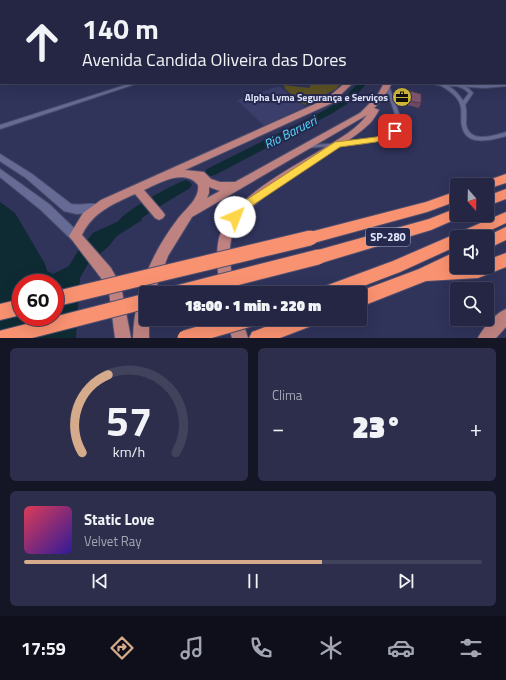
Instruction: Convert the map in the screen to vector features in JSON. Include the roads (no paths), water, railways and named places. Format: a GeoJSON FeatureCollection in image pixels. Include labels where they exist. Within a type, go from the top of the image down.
{"type":"FeatureCollection","features":[{"type":"Feature","properties":{"kind":"highway"},"geometry":{"type":"LineString","coordinates":[[494,182],[506,178]]}},
{"type":"Feature","properties":{"kind":"highway"},"geometry":{"type":"LineString","coordinates":[[494,198],[504,193]]}},
{"type":"Feature","properties":{"kind":"highway"},"geometry":{"type":"LineString","coordinates":[[64,297],[310,238],[428,207],[450,199]]}},
{"type":"Feature","properties":{"kind":"highway","name":"SP-280"},"geometry":{"type":"LineString","coordinates":[[205,286],[318,258],[403,232],[450,215]]}},
{"type":"Feature","properties":{"kind":"highway"},"geometry":{"type":"LineString","coordinates":[[477,230],[506,217]]}},
{"type":"Feature","properties":{"kind":"highway"},"geometry":{"type":"LineString","coordinates":[[494,239],[506,233]]}},
{"type":"Feature","properties":{"kind":"highway","name":"SP-280"},"geometry":{"type":"LineString","coordinates":[[344,286],[395,267],[450,242]]}},
{"type":"Feature","properties":{"kind":"highway"},"geometry":{"type":"LineString","coordinates":[[423,275],[478,271],[506,260]]}},
{"type":"Feature","properties":{"kind":"highway"},"geometry":{"type":"LineString","coordinates":[[367,296],[423,275],[450,262]]}},
{"type":"Feature","properties":{"kind":"highway"},"geometry":{"type":"LineString","coordinates":[[2,338],[139,303]]}},
{"type":"Feature","properties":{"kind":"highway"},"geometry":{"type":"LineString","coordinates":[[0,312],[12,309]]}},
{"type":"Feature","properties":{"kind":"highway"},"geometry":{"type":"LineString","coordinates":[[184,338],[227,326]]}},
{"type":"Feature","properties":{"kind":"highway"},"geometry":{"type":"LineString","coordinates":[[258,338],[290,326]]}},
{"type":"Feature","properties":{"kind":"main road"},"geometry":{"type":"LineString","coordinates":[[0,157],[29,176],[68,208],[77,210],[96,208],[140,192],[158,179],[329,101],[348,84]]}},
{"type":"Feature","properties":{"kind":"main road"},"geometry":{"type":"LineString","coordinates":[[227,286],[225,272],[225,249],[227,233],[235,217],[249,202],[338,144],[365,123],[380,103],[386,86]]}},
{"type":"Feature","properties":{"kind":"main road"},"geometry":{"type":"LineString","coordinates":[[188,214],[363,115],[376,102],[386,86]]}},
{"type":"Feature","properties":{"kind":"main road"},"geometry":{"type":"LineString","coordinates":[[200,159],[197,168],[200,174],[210,184],[228,187],[238,185]]}},
{"type":"Feature","properties":{"kind":"main road"},"geometry":{"type":"LineString","coordinates":[[0,172],[45,207],[76,237],[106,273],[116,292],[123,338]]}},
{"type":"Feature","properties":{"kind":"main road"},"geometry":{"type":"LineString","coordinates":[[150,286],[164,250],[175,230],[202,196],[204,190],[202,184],[194,175],[190,174],[177,174],[158,179]]}},
{"type":"Feature","properties":{"kind":"main road"},"geometry":{"type":"LineString","coordinates":[[140,192],[159,215]]}},
{"type":"Feature","properties":{"kind":"main road"},"geometry":{"type":"LineString","coordinates":[[76,237],[79,226],[96,208]]}},
{"type":"Feature","properties":{"kind":"main road"},"geometry":{"type":"LineString","coordinates":[[486,338],[506,316]]}},
{"type":"Feature","properties":{"kind":"main road"},"geometry":{"type":"LineString","coordinates":[[141,326],[141,338]]}},
{"type":"Feature","properties":{"kind":"main road"},"geometry":{"type":"LineString","coordinates":[[236,326],[240,338]]}},
{"type":"Feature","properties":{"kind":"street"},"geometry":{"type":"LineString","coordinates":[[0,127],[133,84]]}},
{"type":"Feature","properties":{"kind":"street"},"geometry":{"type":"LineString","coordinates":[[442,84],[455,93],[463,104],[465,130],[476,138],[490,140],[506,134]]}},
{"type":"Feature","properties":{"kind":"street"},"geometry":{"type":"LineString","coordinates":[[450,84],[485,86],[506,84]]}},
{"type":"Feature","properties":{"kind":"street"},"geometry":{"type":"LineString","coordinates":[[459,85],[472,93]]}},
{"type":"Feature","properties":{"kind":"street"},"geometry":{"type":"LineString","coordinates":[[308,147],[376,139],[388,136],[395,131],[399,118],[386,86]]}},
{"type":"Feature","properties":{"kind":"street"},"geometry":{"type":"LineString","coordinates":[[463,104],[472,93],[485,86]]}},
{"type":"Feature","properties":{"kind":"waterway","name":"Rio Barueri"},"geometry":{"type":"LineString","coordinates":[[211,172],[328,112],[347,100],[362,84]]}},
{"type":"Feature","properties":{"kind":"waterway","name":"Rio Barueri"},"geometry":{"type":"LineString","coordinates":[[124,223],[147,207],[186,185]]}},
{"type":"Feature","properties":{"kind":"place","name":"Alpha Lyma Segurança e Serviços"},"geometry":{"type":"Point","coordinates":[402,97]}}]}
